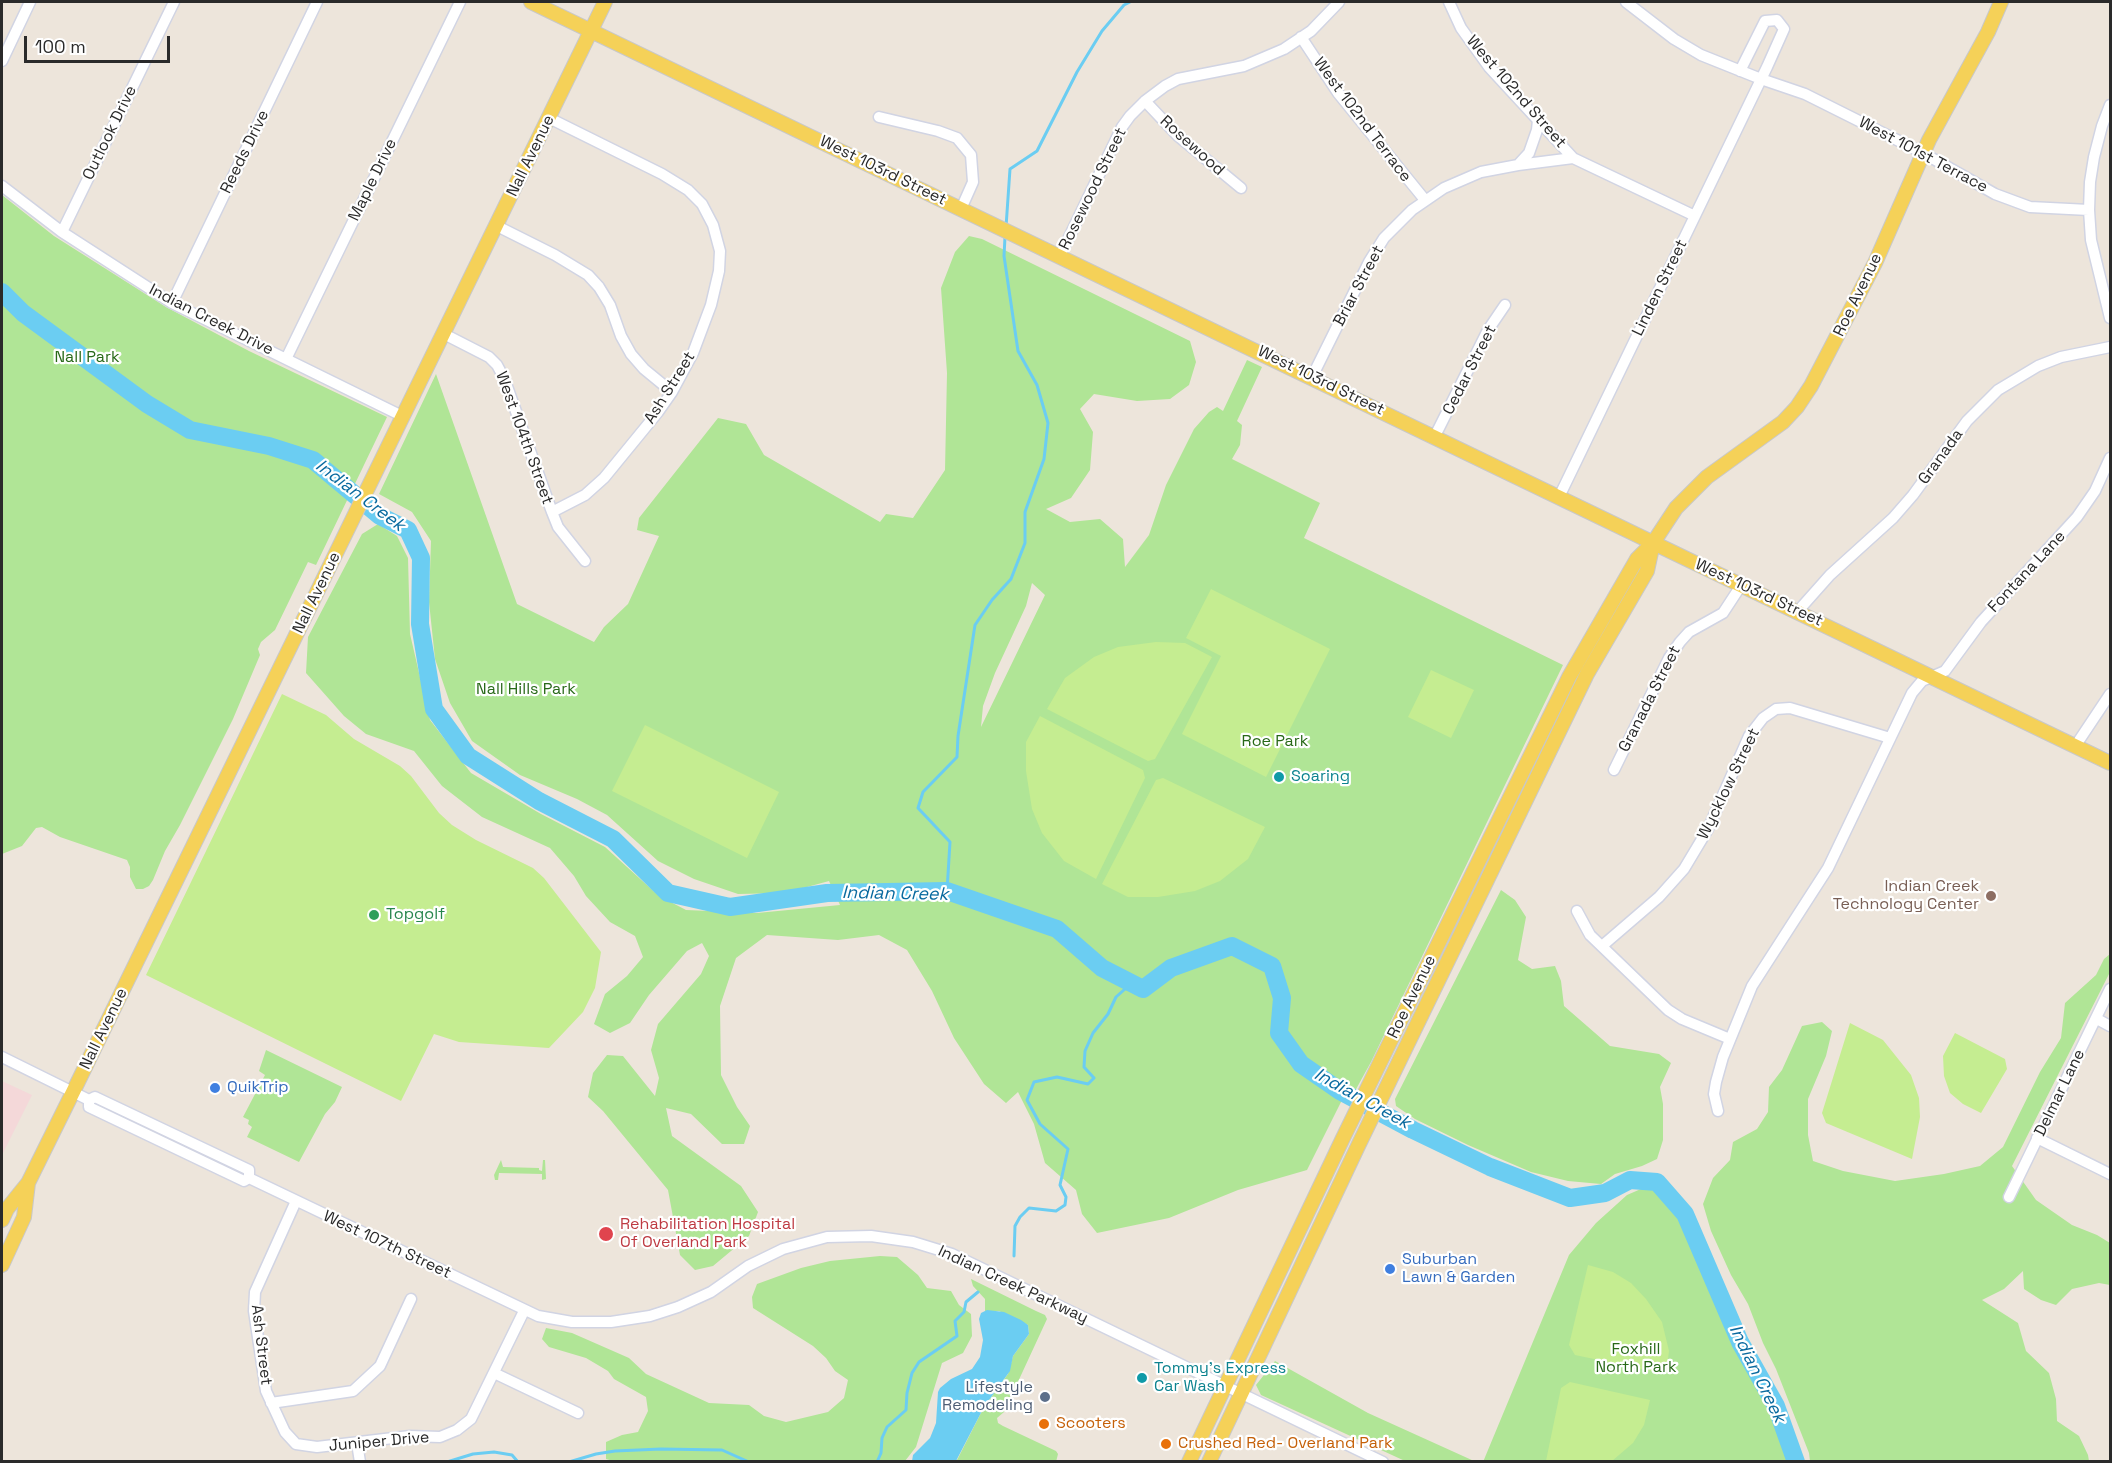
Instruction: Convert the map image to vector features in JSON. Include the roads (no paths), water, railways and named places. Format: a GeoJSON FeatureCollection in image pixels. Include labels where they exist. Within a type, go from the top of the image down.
{"type":"FeatureCollection","features":[{"type":"Feature","properties":{"kind":"main road","name":"West 103rd Street"},"geometry":{"type":"LineString","coordinates":[[531,2],[2110,763]]}},
{"type":"Feature","properties":{"kind":"main road","name":"Nall Avenue"},"geometry":{"type":"LineString","coordinates":[[2,1220],[7,1209],[28,1183],[605,2]]}},
{"type":"Feature","properties":{"kind":"main road","name":"Roe Avenue"},"geometry":{"type":"LineString","coordinates":[[1189,1461],[1343,1138],[1569,677],[1636,559],[1653,543],[1689,493],[1782,422],[1797,407],[1811,386],[1852,309],[1923,153],[1988,32],[2001,2]]}},
{"type":"Feature","properties":{"kind":"main road","name":"Roe Avenue"},"geometry":{"type":"LineString","coordinates":[[1209,1461],[1358,1146],[1587,674],[1647,572],[1653,543]]}},
{"type":"Feature","properties":{"kind":"main road"},"geometry":{"type":"LineString","coordinates":[[1470,879],[1483,890]]}},
{"type":"Feature","properties":{"kind":"main road","name":"Nall Avenue"},"geometry":{"type":"LineString","coordinates":[[2,1265],[24,1217],[28,1183]]}},
{"type":"Feature","properties":{"kind":"street"},"geometry":{"type":"LineString","coordinates":[[2,61],[30,2]]}},
{"type":"Feature","properties":{"kind":"street","name":"Outlook Drive"},"geometry":{"type":"LineString","coordinates":[[62,232],[174,2]]}},
{"type":"Feature","properties":{"kind":"street","name":"Reeds Drive"},"geometry":{"type":"LineString","coordinates":[[172,303],[317,2]]}},
{"type":"Feature","properties":{"kind":"street","name":"Maple Drive"},"geometry":{"type":"LineString","coordinates":[[286,359],[460,2]]}},
{"type":"Feature","properties":{"kind":"street","name":"Rosewood Street"},"geometry":{"type":"LineString","coordinates":[[1060,256],[1122,127],[1145,101],[1178,79],[1244,66],[1284,49],[1324,20],[1339,2]]}},
{"type":"Feature","properties":{"kind":"street","name":"West 102nd Street"},"geometry":{"type":"LineString","coordinates":[[1449,2],[1473,46],[1573,158],[1695,216]]}},
{"type":"Feature","properties":{"kind":"street","name":"West 101st Terrace"},"geometry":{"type":"LineString","coordinates":[[1626,2],[1674,39],[1701,55],[1805,94],[1923,153],[1995,194],[2012,201],[2046,209],[2089,210]]}},
{"type":"Feature","properties":{"kind":"street"},"geometry":{"type":"LineString","coordinates":[[1740,71],[1765,21],[1777,20],[1784,29],[1761,79]]}},
{"type":"Feature","properties":{"kind":"street","name":"West 102nd Terrace"},"geometry":{"type":"LineString","coordinates":[[1301,37],[1338,93],[1425,200]]}},
{"type":"Feature","properties":{"kind":"street","name":"Linden Street"},"geometry":{"type":"LineString","coordinates":[[1559,497],[1761,79]]}},
{"type":"Feature","properties":{"kind":"street","name":"Rosewood"},"geometry":{"type":"LineString","coordinates":[[1145,101],[1178,136],[1241,188]]}},
{"type":"Feature","properties":{"kind":"street"},"geometry":{"type":"LineString","coordinates":[[2110,105],[2094,157],[2089,210],[2091,240],[2110,318]]}},
{"type":"Feature","properties":{"kind":"street"},"geometry":{"type":"LineString","coordinates":[[879,117],[938,131],[957,138],[971,155],[973,182],[967,212]]}},
{"type":"Feature","properties":{"kind":"street","name":"Ash Street"},"geometry":{"type":"LineString","coordinates":[[549,118],[681,185],[702,204],[712,225],[720,251],[719,271],[711,305],[693,353],[672,392],[604,478],[585,495],[552,512]]}},
{"type":"Feature","properties":{"kind":"street"},"geometry":{"type":"LineString","coordinates":[[1518,165],[1529,153],[1538,120]]}},
{"type":"Feature","properties":{"kind":"street","name":"Briar Street"},"geometry":{"type":"LineString","coordinates":[[1312,377],[1369,262],[1384,238],[1412,210],[1462,179],[1481,172],[1573,158]]}},
{"type":"Feature","properties":{"kind":"street","name":"Indian Creek Drive"},"geometry":{"type":"LineString","coordinates":[[2,186],[62,232],[172,303],[402,416]]}},
{"type":"Feature","properties":{"kind":"street"},"geometry":{"type":"LineString","coordinates":[[497,226],[555,255],[588,275],[610,305],[621,336],[631,354],[644,369],[672,392]]}},
{"type":"Feature","properties":{"kind":"street","name":"Cedar Street"},"geometry":{"type":"LineString","coordinates":[[1435,436],[1488,330],[1505,305]]}},
{"type":"Feature","properties":{"kind":"street","name":"West 104th Street"},"geometry":{"type":"LineString","coordinates":[[444,334],[489,357],[497,365],[504,378],[558,527],[585,561]]}},
{"type":"Feature","properties":{"kind":"street","name":"Granada"},"geometry":{"type":"LineString","coordinates":[[1798,611],[1830,575],[1893,518],[1913,495],[1967,421],[1998,390],[2017,377],[2053,360],[2110,347]]}},
{"type":"Feature","properties":{"kind":"street","name":"Fontana Lane"},"geometry":{"type":"LineString","coordinates":[[1933,677],[1945,671],[1981,622],[2077,517],[2095,491],[2110,459]]}},
{"type":"Feature","properties":{"kind":"street","name":"Granada Street"},"geometry":{"type":"LineString","coordinates":[[1614,770],[1669,658],[1680,642],[1696,627],[1723,613],[1742,584]]}},
{"type":"Feature","properties":{"kind":"street"},"geometry":{"type":"LineString","coordinates":[[1718,1111],[1714,1094],[1716,1082],[1730,1039],[1752,986],[1828,868],[1912,693],[1922,681],[1933,677]]}},
{"type":"Feature","properties":{"kind":"street"},"geometry":{"type":"LineString","coordinates":[[2076,746],[2110,694]]}},
{"type":"Feature","properties":{"kind":"street","name":"Wycklow Street"},"geometry":{"type":"LineString","coordinates":[[1602,946],[1659,897],[1684,869],[1708,829],[1749,736],[1763,718],[1776,709],[1791,708],[1890,738]]}},
{"type":"Feature","properties":{"kind":"street"},"geometry":{"type":"LineString","coordinates":[[1577,911],[1590,936],[1668,1010],[1682,1019],[1730,1039]]}},
{"type":"Feature","properties":{"kind":"street","name":"Delmar Lane"},"geometry":{"type":"LineString","coordinates":[[2008,1197],[2110,989]]}},
{"type":"Feature","properties":{"kind":"street"},"geometry":{"type":"LineString","coordinates":[[2097,1019],[2110,1026]]}},
{"type":"Feature","properties":{"kind":"street","name":"West 107th Street"},"geometry":{"type":"LineString","coordinates":[[2,1058],[89,1100],[95,1096],[249,1170],[249,1178],[525,1311]]}},
{"type":"Feature","properties":{"kind":"street"},"geometry":{"type":"LineString","coordinates":[[2037,1138],[2110,1174]]}},
{"type":"Feature","properties":{"kind":"street","name":"Ash Street"},"geometry":{"type":"LineString","coordinates":[[280,1422],[266,1391],[254,1311],[255,1292],[296,1202]]}},
{"type":"Feature","properties":{"kind":"street","name":"Indian Creek Parkway"},"geometry":{"type":"LineString","coordinates":[[525,1311],[538,1316],[572,1322],[611,1322],[650,1316],[678,1307],[711,1292],[748,1266],[783,1249],[827,1237],[871,1236],[913,1242],[952,1254],[1383,1461]]}},
{"type":"Feature","properties":{"kind":"street"},"geometry":{"type":"LineString","coordinates":[[271,1403],[353,1391],[380,1366],[411,1299]]}},
{"type":"Feature","properties":{"kind":"street","name":"Juniper Drive"},"geometry":{"type":"LineString","coordinates":[[280,1422],[285,1432],[297,1444],[317,1447],[410,1436],[440,1437],[457,1430],[471,1419],[525,1311]]}},
{"type":"Feature","properties":{"kind":"street"},"geometry":{"type":"LineString","coordinates":[[494,1373],[578,1413]]}},
{"type":"Feature","properties":{"kind":"street"},"geometry":{"type":"LineString","coordinates":[[357,1443],[360,1461]]}},
{"type":"Feature","properties":{"kind":"water"},"geometry":{"type":"Polygon","coordinates":[[[987,1310],[1004,1312],[1021,1320],[1028,1325],[1029,1334],[1013,1356],[1010,1371],[984,1407],[956,1461],[912,1461],[913,1455],[930,1438],[936,1423],[940,1388],[951,1379],[972,1369],[980,1357],[983,1340],[979,1319],[981,1313],[987,1310]]]}},
{"type":"Feature","properties":{"kind":"waterway"},"geometry":{"type":"LineString","coordinates":[[1006,227],[1010,169],[1037,151],[1077,72],[1102,31],[1124,5],[1130,2]]}},
{"type":"Feature","properties":{"kind":"waterway"},"geometry":{"type":"LineString","coordinates":[[947,891],[950,842],[918,808],[923,792],[957,757],[958,736],[975,625],[992,600],[1011,579],[1025,543],[1025,512],[1044,459],[1048,423],[1037,385],[1018,351],[1004,256],[1005,237]]}},
{"type":"Feature","properties":{"kind":"waterway","name":"Indian Creek"},"geometry":{"type":"LineString","coordinates":[[2,292],[23,313],[147,404],[190,430],[269,446],[313,460],[380,516],[408,530],[421,558],[420,624],[434,709],[468,756],[539,801],[613,839],[668,893],[730,907],[827,893],[947,891],[1057,929],[1102,968],[1143,989],[1171,968],[1232,946],[1272,966],[1282,998],[1279,1033],[1301,1064],[1340,1091],[1490,1167],[1570,1198],[1605,1193],[1630,1180],[1657,1182],[1685,1214],[1740,1342],[1776,1406],[1796,1462]]}},
{"type":"Feature","properties":{"kind":"waterway"},"geometry":{"type":"LineString","coordinates":[[1014,1256],[1015,1226],[1020,1217],[1029,1208],[1056,1211],[1065,1205],[1066,1197],[1060,1185],[1068,1149],[1040,1124],[1027,1100],[1034,1082],[1057,1077],[1088,1084],[1094,1078],[1084,1067],[1085,1051],[1093,1033],[1108,1014],[1116,997],[1125,989],[1140,987]]}},
{"type":"Feature","properties":{"kind":"waterway"},"geometry":{"type":"LineString","coordinates":[[877,1462],[887,1427],[906,1410],[912,1373],[919,1362],[957,1336],[955,1321],[964,1312],[966,1302],[978,1292]]}},
{"type":"Feature","properties":{"kind":"waterway"},"geometry":{"type":"LineString","coordinates":[[569,1462],[615,1451],[661,1449],[722,1450],[749,1462]]}},
{"type":"Feature","properties":{"kind":"waterway"},"geometry":{"type":"LineString","coordinates":[[447,1462],[473,1454],[494,1452],[512,1455],[518,1462]]}},
{"type":"Feature","properties":{"kind":"waterway"},"geometry":{"type":"LineString","coordinates":[[423,1462],[432,1462]]}},
{"type":"Feature","properties":{"kind":"place","name":"Soaring"},"geometry":{"type":"Point","coordinates":[1279,777]}},
{"type":"Feature","properties":{"kind":"place","name":"Indian Creek Technology Center"},"geometry":{"type":"Point","coordinates":[1991,896]}},
{"type":"Feature","properties":{"kind":"place","name":"Topgolf"},"geometry":{"type":"Point","coordinates":[374,915]}},
{"type":"Feature","properties":{"kind":"place","name":"QuikTrip"},"geometry":{"type":"Point","coordinates":[215,1088]}},
{"type":"Feature","properties":{"kind":"place","name":"Rehabilitation Hospital Of Overland Park"},"geometry":{"type":"Point","coordinates":[606,1234]}},
{"type":"Feature","properties":{"kind":"place","name":"Suburban Lawn & Garden"},"geometry":{"type":"Point","coordinates":[1390,1269]}},
{"type":"Feature","properties":{"kind":"place","name":"Tommy's Express Car Wash"},"geometry":{"type":"Point","coordinates":[1142,1378]}},
{"type":"Feature","properties":{"kind":"place","name":"Lifestyle Remodeling"},"geometry":{"type":"Point","coordinates":[1045,1397]}},
{"type":"Feature","properties":{"kind":"place","name":"Scooters"},"geometry":{"type":"Point","coordinates":[1044,1424]}},
{"type":"Feature","properties":{"kind":"place","name":"Crushed Red- Overland Park"},"geometry":{"type":"Point","coordinates":[1166,1444]}},
{"type":"Feature","properties":{"kind":"park label","name":"Nall Park"},"geometry":{"type":"Point","coordinates":[87,358]}},
{"type":"Feature","properties":{"kind":"park label","name":"Nall Hills Park"},"geometry":{"type":"Point","coordinates":[526,690]}},
{"type":"Feature","properties":{"kind":"park label","name":"Roe Park"},"geometry":{"type":"Point","coordinates":[1275,742]}},
{"type":"Feature","properties":{"kind":"park label","name":"Foxhill North Park"},"geometry":{"type":"Point","coordinates":[1636,1359]}}]}
